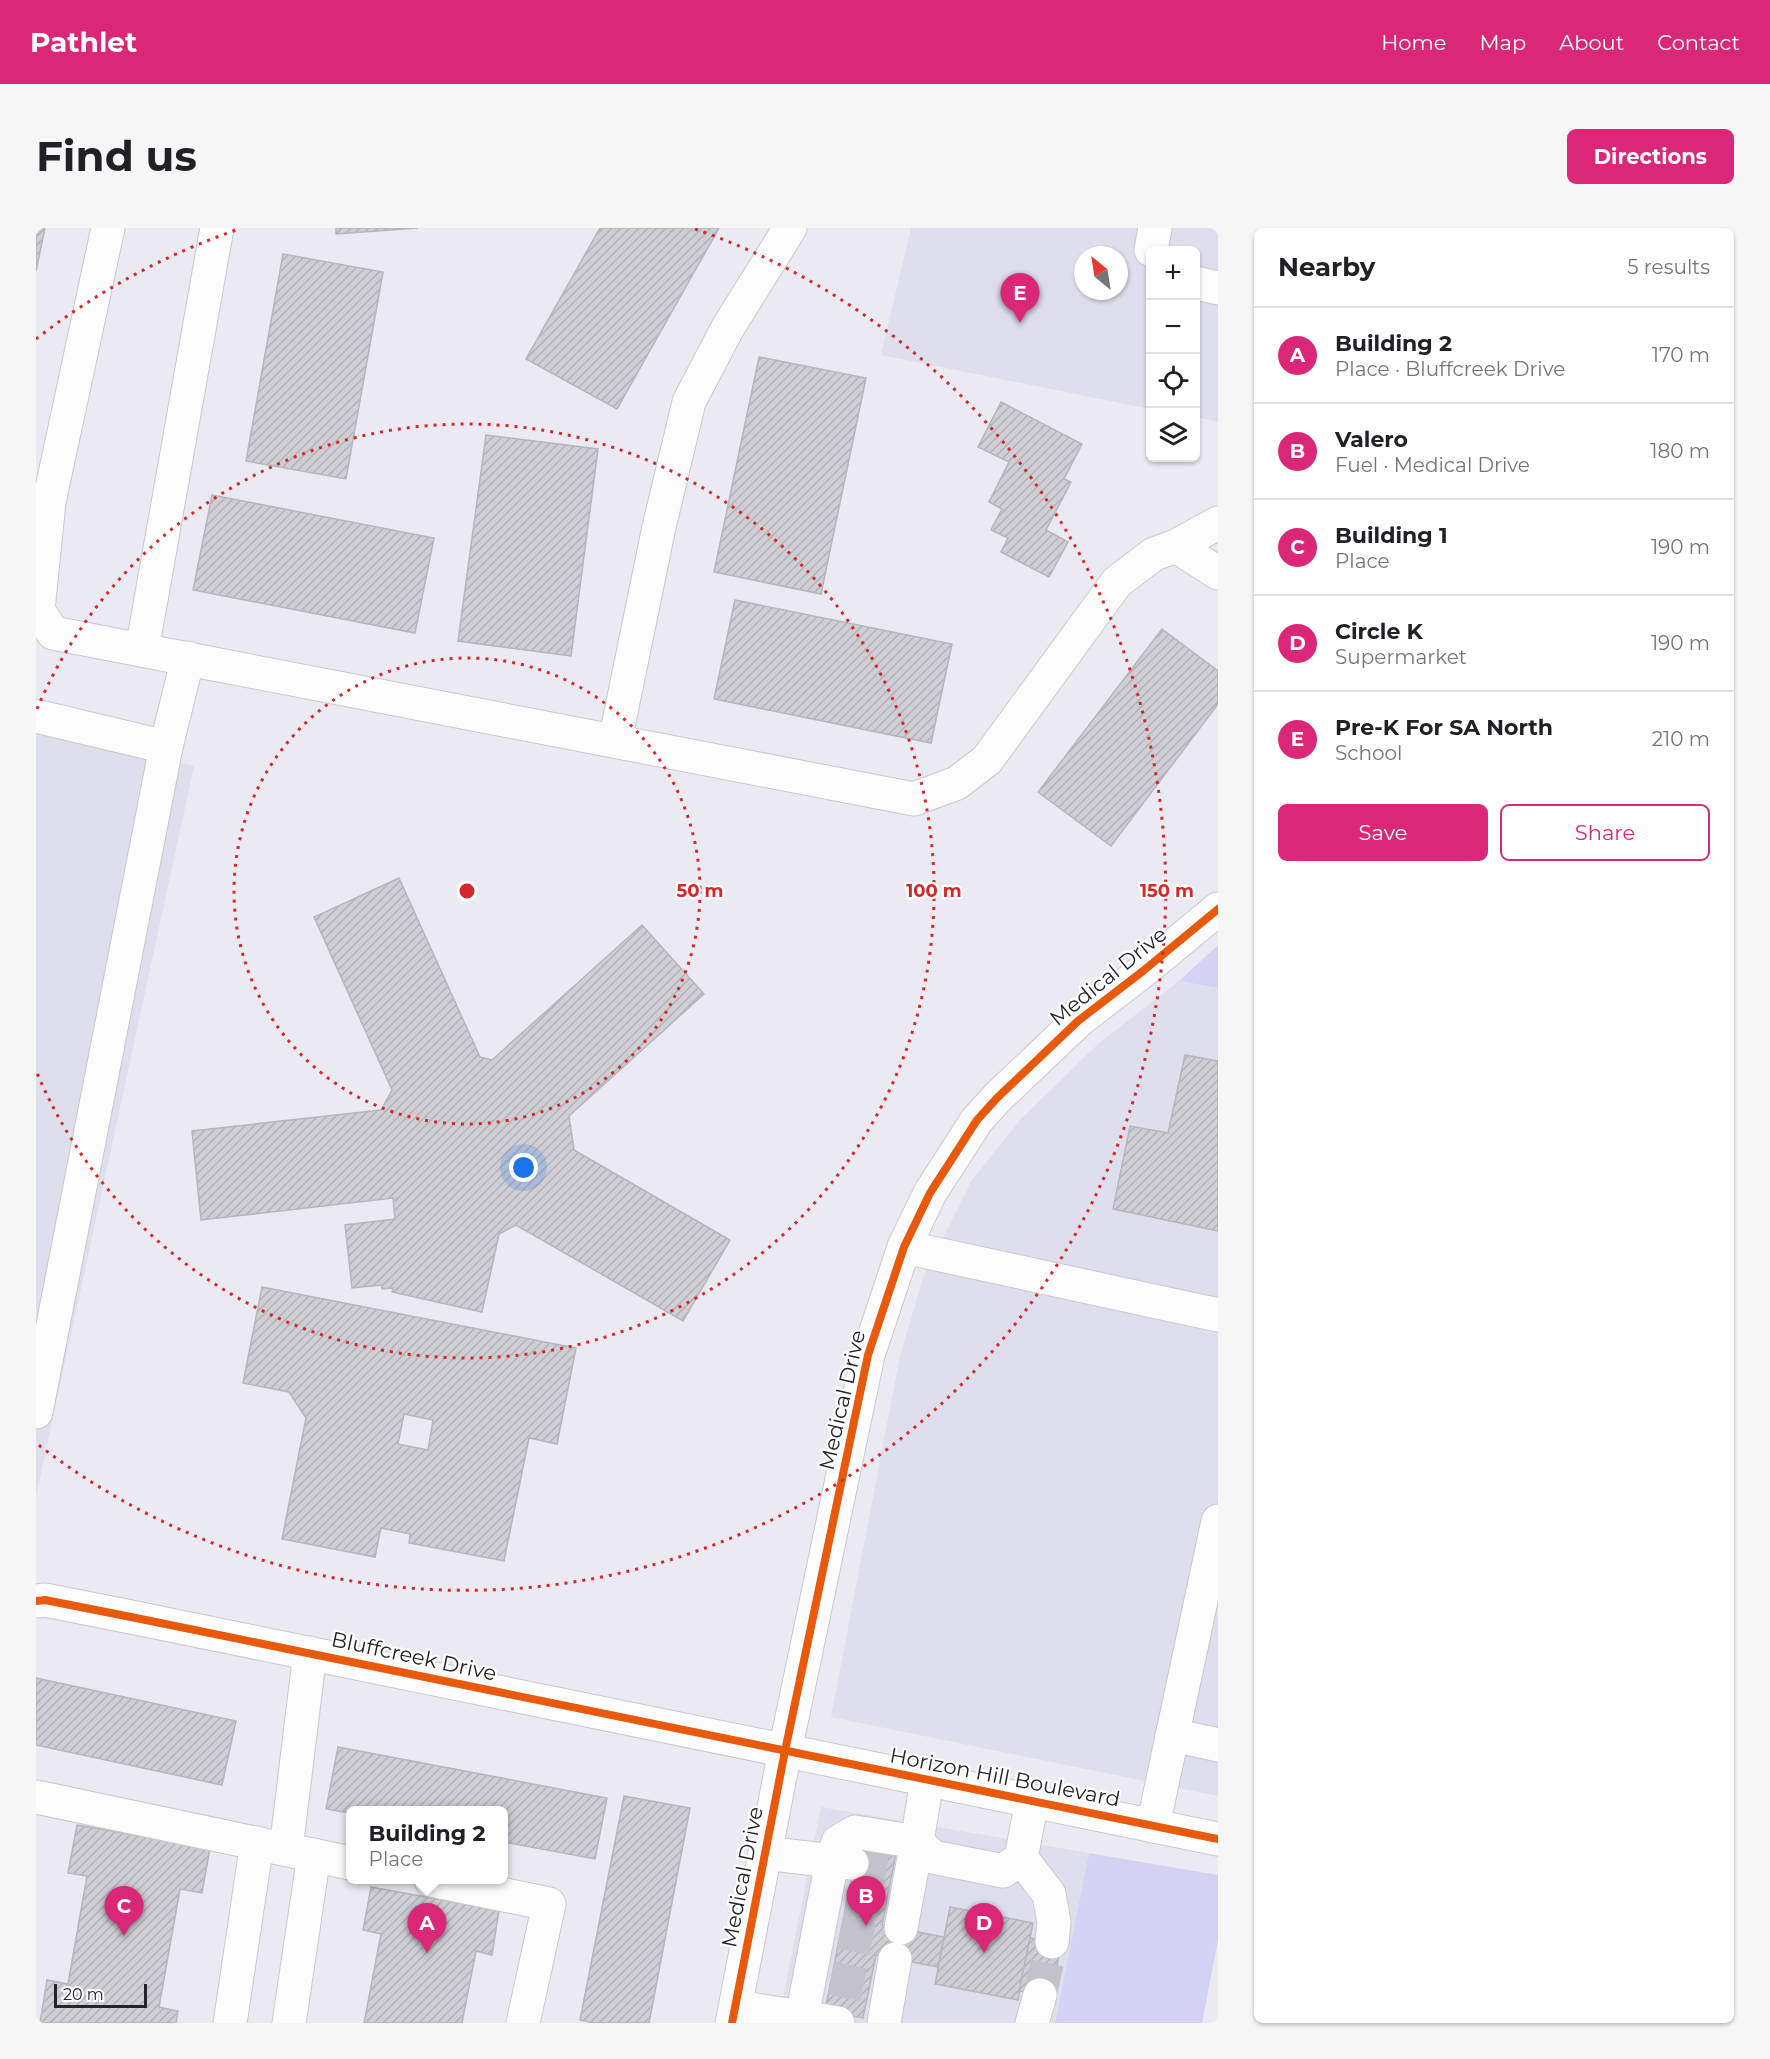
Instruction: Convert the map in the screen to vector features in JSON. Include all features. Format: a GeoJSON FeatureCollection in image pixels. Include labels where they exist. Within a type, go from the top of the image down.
{"type":"FeatureCollection","features":[{"type":"Feature","properties":{"kind":"street"},"geometry":{"type":"LineString","coordinates":[[108,228],[49,502],[38,610],[53,633],[914,799],[957,783],[987,760],[1117,582],[1154,554],[1176,546],[1218,523]]}},
{"type":"Feature","properties":{"kind":"street"},"geometry":{"type":"LineString","coordinates":[[142,650],[217,228]]}},
{"type":"Feature","properties":{"kind":"street"},"geometry":{"type":"LineString","coordinates":[[615,741],[659,527],[689,402],[727,329],[790,228]]}},
{"type":"Feature","properties":{"kind":"street"},"geometry":{"type":"LineString","coordinates":[[1152,246],[1155,228]]}},
{"type":"Feature","properties":{"kind":"street"},"geometry":{"type":"LineString","coordinates":[[1200,284],[1218,288]]}},
{"type":"Feature","properties":{"kind":"street"},"geometry":{"type":"LineString","coordinates":[[1176,546],[1218,573]]}},
{"type":"Feature","properties":{"kind":"street"},"geometry":{"type":"LineString","coordinates":[[36,1412],[166,747],[188,658]]}},
{"type":"Feature","properties":{"kind":"street"},"geometry":{"type":"LineString","coordinates":[[36,716],[166,747]]}},
{"type":"Feature","properties":{"kind":"street","name":"Medical Drive"},"geometry":{"type":"LineString","coordinates":[[734,2015],[785,1751],[868,1355],[904,1247],[930,1193],[977,1120],[1033,1061],[1078,1021],[1218,909]]}},
{"type":"Feature","properties":{"kind":"street"},"geometry":{"type":"LineString","coordinates":[[904,1247],[1218,1315]]}},
{"type":"Feature","properties":{"kind":"street"},"geometry":{"type":"LineString","coordinates":[[1153,1826],[1218,1521]]}},
{"type":"Feature","properties":{"kind":"street","name":"Bluffcreek Drive"},"geometry":{"type":"LineString","coordinates":[[36,1601],[45,1600],[310,1653],[785,1751]]}},
{"type":"Feature","properties":{"kind":"street"},"geometry":{"type":"LineString","coordinates":[[290,2023],[286,1849],[310,1653]]}},
{"type":"Feature","properties":{"kind":"street"},"geometry":{"type":"LineString","coordinates":[[1172,1735],[1218,1745]]}},
{"type":"Feature","properties":{"kind":"street","name":"Horizon Hill Boulevard"},"geometry":{"type":"LineString","coordinates":[[785,1751],[1218,1839]]}},
{"type":"Feature","properties":{"kind":"street"},"geometry":{"type":"LineString","coordinates":[[884,2023],[880,1989],[896,1926],[902,1872],[917,1842],[927,1780]]}},
{"type":"Feature","properties":{"kind":"street"},"geometry":{"type":"LineString","coordinates":[[36,1797],[346,1862]]}},
{"type":"Feature","properties":{"kind":"street"},"geometry":{"type":"LineString","coordinates":[[802,2017],[821,1976],[843,1862],[838,1842],[855,1832],[917,1842],[933,1857],[1003,1871],[1021,1858],[1032,1801]]}},
{"type":"Feature","properties":{"kind":"street"},"geometry":{"type":"LineString","coordinates":[[230,2023],[286,1849]]}},
{"type":"Feature","properties":{"kind":"street"},"geometry":{"type":"LineString","coordinates":[[765,1853],[843,1862]]}},
{"type":"Feature","properties":{"kind":"street"},"geometry":{"type":"LineString","coordinates":[[1021,1858],[1049,1894],[1054,1922],[1052,1942]]}},
{"type":"Feature","properties":{"kind":"street"},"geometry":{"type":"LineString","coordinates":[[451,1884],[549,1904],[523,2023]]}},
{"type":"Feature","properties":{"kind":"street"},"geometry":{"type":"LineString","coordinates":[[734,2015],[802,2017],[838,2023]]}},
{"type":"Feature","properties":{"kind":"shaded area"},"geometry":{"type":"Polygon","coordinates":[[[911,228],[1218,228],[1218,422],[1200,418],[1200,246],[1146,246],[1146,408],[881,355],[911,228]]]}},
{"type":"Feature","properties":{"kind":"shaded area"},"geometry":{"type":"Polygon","coordinates":[[[36,733],[194,766],[36,1496],[36,733]]]}},
{"type":"Feature","properties":{"kind":"shaded area"},"geometry":{"type":"Polygon","coordinates":[[[1218,945],[1218,988],[1179,981],[1218,945]]]}},
{"type":"Feature","properties":{"kind":"shaded area"},"geometry":{"type":"Polygon","coordinates":[[[1179,981],[1218,988],[1218,1796],[831,1717],[900,1356],[923,1278],[972,1180],[1021,1119],[1098,1044],[1179,981]]]}},
{"type":"Feature","properties":{"kind":"shaded area"},"geometry":{"type":"Polygon","coordinates":[[[821,1807],[1089,1853],[1055,2023],[778,2023],[821,1807]]]}},
{"type":"Feature","properties":{"kind":"shaded area"},"geometry":{"type":"Polygon","coordinates":[[[1089,1853],[1218,1875],[1218,1940],[1202,2023],[1055,2023],[1089,1853]]]}},
{"type":"Feature","properties":{"kind":"building"},"geometry":{"type":"Polygon","coordinates":[[[36,228],[45,228],[36,271],[36,228]]]}},
{"type":"Feature","properties":{"kind":"building"},"geometry":{"type":"Polygon","coordinates":[[[336,228],[418,228],[336,234],[336,228]]]}},
{"type":"Feature","properties":{"kind":"building"},"geometry":{"type":"Polygon","coordinates":[[[600,228],[719,228],[617,409],[526,359],[600,228]]]}},
{"type":"Feature","properties":{"kind":"building"},"geometry":{"type":"Polygon","coordinates":[[[283,254],[383,272],[346,479],[246,461],[283,254]]]}},
{"type":"Feature","properties":{"kind":"building"},"geometry":{"type":"Polygon","coordinates":[[[759,357],[866,378],[821,594],[714,572],[759,357]]]}},
{"type":"Feature","properties":{"kind":"building"},"geometry":{"type":"Polygon","coordinates":[[[1001,402],[1082,444],[1064,479],[1071,482],[1046,530],[1068,542],[1049,577],[1001,552],[1008,538],[991,530],[1002,509],[989,502],[1009,462],[978,447],[1001,402]]]}},
{"type":"Feature","properties":{"kind":"building"},"geometry":{"type":"Polygon","coordinates":[[[486,435],[598,449],[571,656],[458,641],[486,435]]]}},
{"type":"Feature","properties":{"kind":"building"},"geometry":{"type":"Polygon","coordinates":[[[212,495],[434,538],[415,633],[193,590],[212,495]]]}},
{"type":"Feature","properties":{"kind":"building"},"geometry":{"type":"Polygon","coordinates":[[[735,600],[952,644],[931,743],[714,699],[735,600]]]}},
{"type":"Feature","properties":{"kind":"building"},"geometry":{"type":"Polygon","coordinates":[[[1162,629],[1218,671],[1218,704],[1111,846],[1038,792],[1162,629]]]}},
{"type":"Feature","properties":{"kind":"building"},"geometry":{"type":"Polygon","coordinates":[[[399,878],[480,1057],[492,1060],[642,925],[704,994],[569,1116],[574,1150],[730,1240],[683,1321],[516,1225],[499,1234],[482,1312],[392,1292],[393,1288],[382,1289],[382,1285],[352,1288],[345,1225],[395,1219],[393,1198],[201,1220],[192,1131],[381,1110],[392,1090],[314,917],[399,878]]]}},
{"type":"Feature","properties":{"kind":"building"},"geometry":{"type":"Polygon","coordinates":[[[1185,1055],[1218,1061],[1218,1231],[1113,1209],[1130,1126],[1168,1133],[1185,1055]]]}},
{"type":"Feature","properties":{"kind":"building"},"geometry":{"type":"Polygon","coordinates":[[[262,1287],[576,1348],[557,1444],[529,1438],[504,1561],[409,1543],[410,1534],[381,1528],[375,1557],[282,1539],[306,1418],[289,1392],[243,1383],[262,1287]],[[404,1414],[398,1444],[428,1450],[433,1420],[404,1414]]]}},
{"type":"Feature","properties":{"kind":"building"},"geometry":{"type":"Polygon","coordinates":[[[36,1678],[236,1721],[222,1785],[36,1745],[36,1678]]]}},
{"type":"Feature","properties":{"kind":"building"},"geometry":{"type":"Polygon","coordinates":[[[338,1747],[607,1798],[595,1859],[508,1843],[508,1806],[346,1806],[346,1812],[326,1809],[338,1747]]]}},
{"type":"Feature","properties":{"kind":"building"},"geometry":{"type":"Polygon","coordinates":[[[624,1796],[690,1808],[649,2023],[594,2023],[580,2020],[624,1796]]]}},
{"type":"Feature","properties":{"kind":"building"},"geometry":{"type":"Polygon","coordinates":[[[77,1825],[210,1848],[202,1893],[180,1889],[159,2007],[178,2011],[176,2023],[40,2023],[47,1980],[68,1984],[87,1876],[68,1873],[77,1825]]]}},
{"type":"Feature","properties":{"kind":"building"},"geometry":{"type":"Polygon","coordinates":[[[860,1835],[898,1842],[882,1925],[944,1937],[938,1967],[876,1955],[863,2018],[825,2011],[860,1835]]]}},
{"type":"Feature","properties":{"kind":"building"},"geometry":{"type":"Polygon","coordinates":[[[371,1887],[499,1910],[492,1955],[476,1951],[462,2023],[364,2023],[381,1934],[363,1930],[371,1887]]]}},
{"type":"Feature","properties":{"kind":"building"},"geometry":{"type":"Polygon","coordinates":[[[950,1907],[1033,1923],[1018,2000],[935,1984],[950,1907]]]}},
{"type":"Feature","properties":{"kind":"building"},"geometry":{"type":"Polygon","coordinates":[[[1030,1938],[1061,1944],[1051,1997],[1019,1991],[1030,1938]]]}},
{"type":"Feature","properties":{"kind":"tunnel"},"geometry":{"type":"LineString","coordinates":[[854,1863],[892,1870]]}},
{"type":"Feature","properties":{"kind":"tunnel"},"geometry":{"type":"LineString","coordinates":[[847,1899],[885,1906]]}},
{"type":"Feature","properties":{"kind":"tunnel"},"geometry":{"type":"LineString","coordinates":[[840,1932],[898,1944]]}},
{"type":"Feature","properties":{"kind":"tunnel"},"geometry":{"type":"LineString","coordinates":[[1040,1995],[1052,1942]]}},
{"type":"Feature","properties":{"kind":"tunnel"},"geometry":{"type":"LineString","coordinates":[[831,1978],[869,1986]]}},
{"type":"Feature","properties":{"kind":"cycle path"},"geometry":{"type":"LineString","coordinates":[[732,2023],[785,1751],[868,1355],[904,1247],[930,1193],[977,1120],[997,1098],[1078,1021],[1218,909]]}},
{"type":"Feature","properties":{"kind":"cycle path"},"geometry":{"type":"LineString","coordinates":[[36,1601],[45,1600],[131,1617],[1218,1839]]}},
{"type":"Feature","properties":{"kind":"place","name":"Pre-K For SA North"},"geometry":{"type":"Point","coordinates":[1020,323]}},
{"type":"Feature","properties":{"kind":"place","name":"Valero"},"geometry":{"type":"Point","coordinates":[866,1926]}},
{"type":"Feature","properties":{"kind":"place","name":"Building 1"},"geometry":{"type":"Point","coordinates":[124,1936]}},
{"type":"Feature","properties":{"kind":"place","name":"Building 2"},"geometry":{"type":"Point","coordinates":[427,1953]}},
{"type":"Feature","properties":{"kind":"place","name":"Circle K"},"geometry":{"type":"Point","coordinates":[984,1953]}}]}
